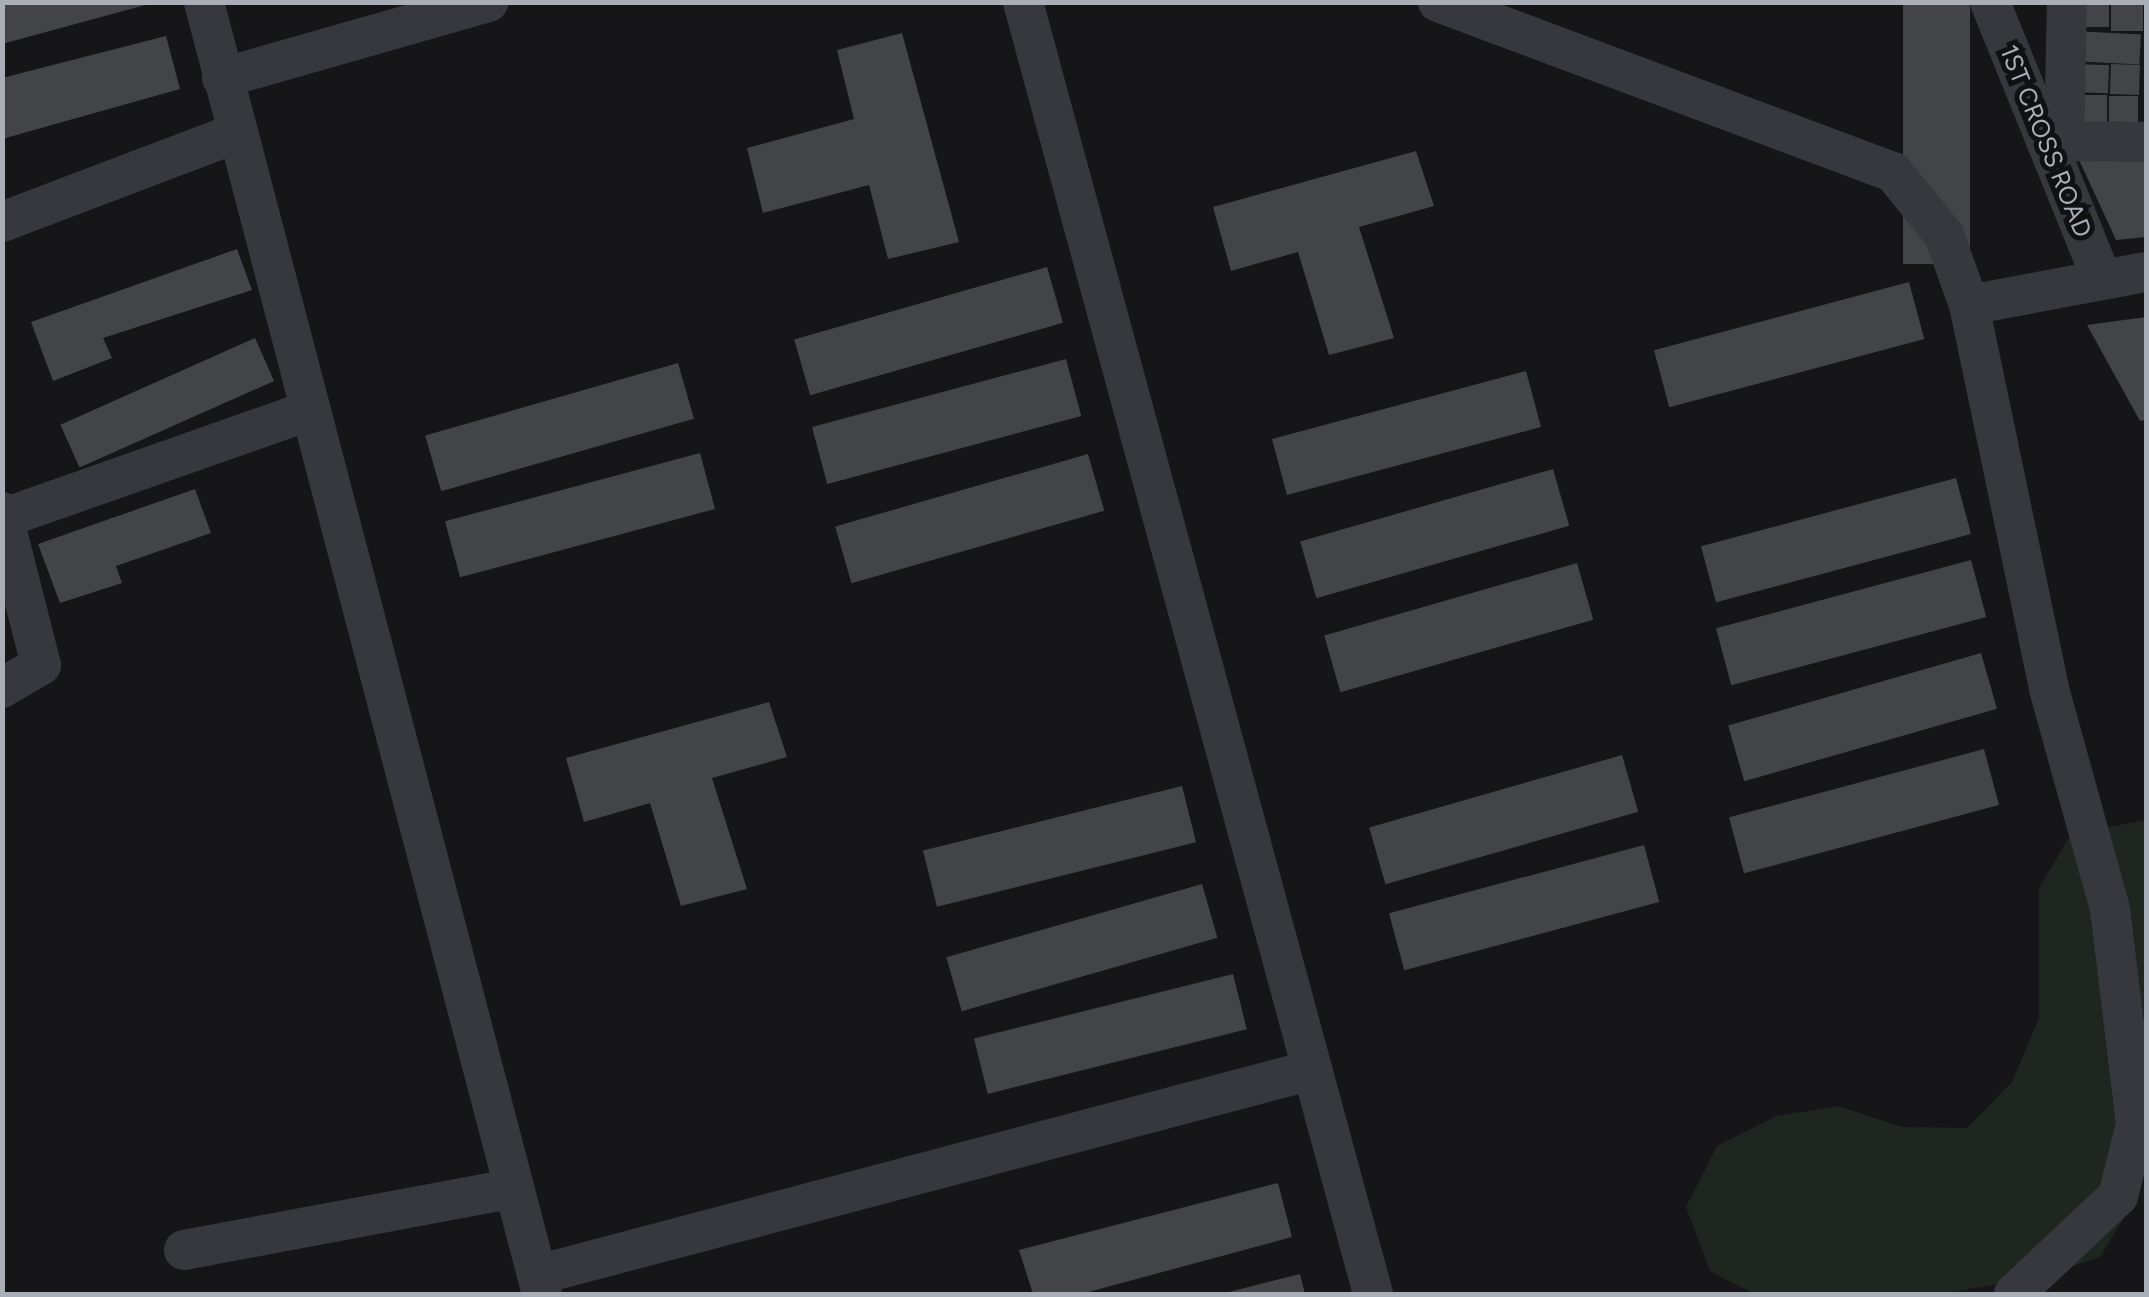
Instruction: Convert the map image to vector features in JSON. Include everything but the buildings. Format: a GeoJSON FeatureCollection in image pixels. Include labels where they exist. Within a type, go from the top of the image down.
{"type":"FeatureCollection","features":[{"type":"Feature","properties":{"kind":"street"},"geometry":{"type":"LineString","coordinates":[[204,2],[234,134],[539,1285],[1312,1070]]}},
{"type":"Feature","properties":{"kind":"street"},"geometry":{"type":"LineString","coordinates":[[222,78],[488,2]]}},
{"type":"Feature","properties":{"kind":"street"},"geometry":{"type":"LineString","coordinates":[[1023,2],[1373,1294]]}},
{"type":"Feature","properties":{"kind":"street"},"geometry":{"type":"LineString","coordinates":[[1438,2],[1894,172],[1944,235],[1968,305],[2049,689],[2110,909],[2136,1124],[2118,1196],[2014,1294]]}},
{"type":"Feature","properties":{"kind":"street","name":"1ST CROSS ROAD"},"geometry":{"type":"LineString","coordinates":[[1990,2],[2055,142],[2102,278]]}},
{"type":"Feature","properties":{"kind":"street"},"geometry":{"type":"LineString","coordinates":[[2068,2],[2055,142],[2146,142]]}},
{"type":"Feature","properties":{"kind":"street"},"geometry":{"type":"LineString","coordinates":[[2,222],[234,134]]}},
{"type":"Feature","properties":{"kind":"street"},"geometry":{"type":"LineString","coordinates":[[1968,305],[2146,272]]}},
{"type":"Feature","properties":{"kind":"street"},"geometry":{"type":"LineString","coordinates":[[2,688],[41,665],[3,515],[308,410]]}},
{"type":"Feature","properties":{"kind":"street"},"geometry":{"type":"LineString","coordinates":[[184,1250],[514,1188]]}},
{"type":"Feature","properties":{"kind":"shaded area"},"geometry":{"type":"Polygon","coordinates":[[[2146,820],[2146,1071],[2135,1199],[2100,1257],[2039,1277],[1940,1294],[1754,1294],[1710,1271],[1686,1207],[1717,1146],[1777,1116],[1839,1106],[1902,1127],[1967,1128],[2012,1082],[2039,1018],[2039,888],[2071,834],[2146,820]]]}}]}
